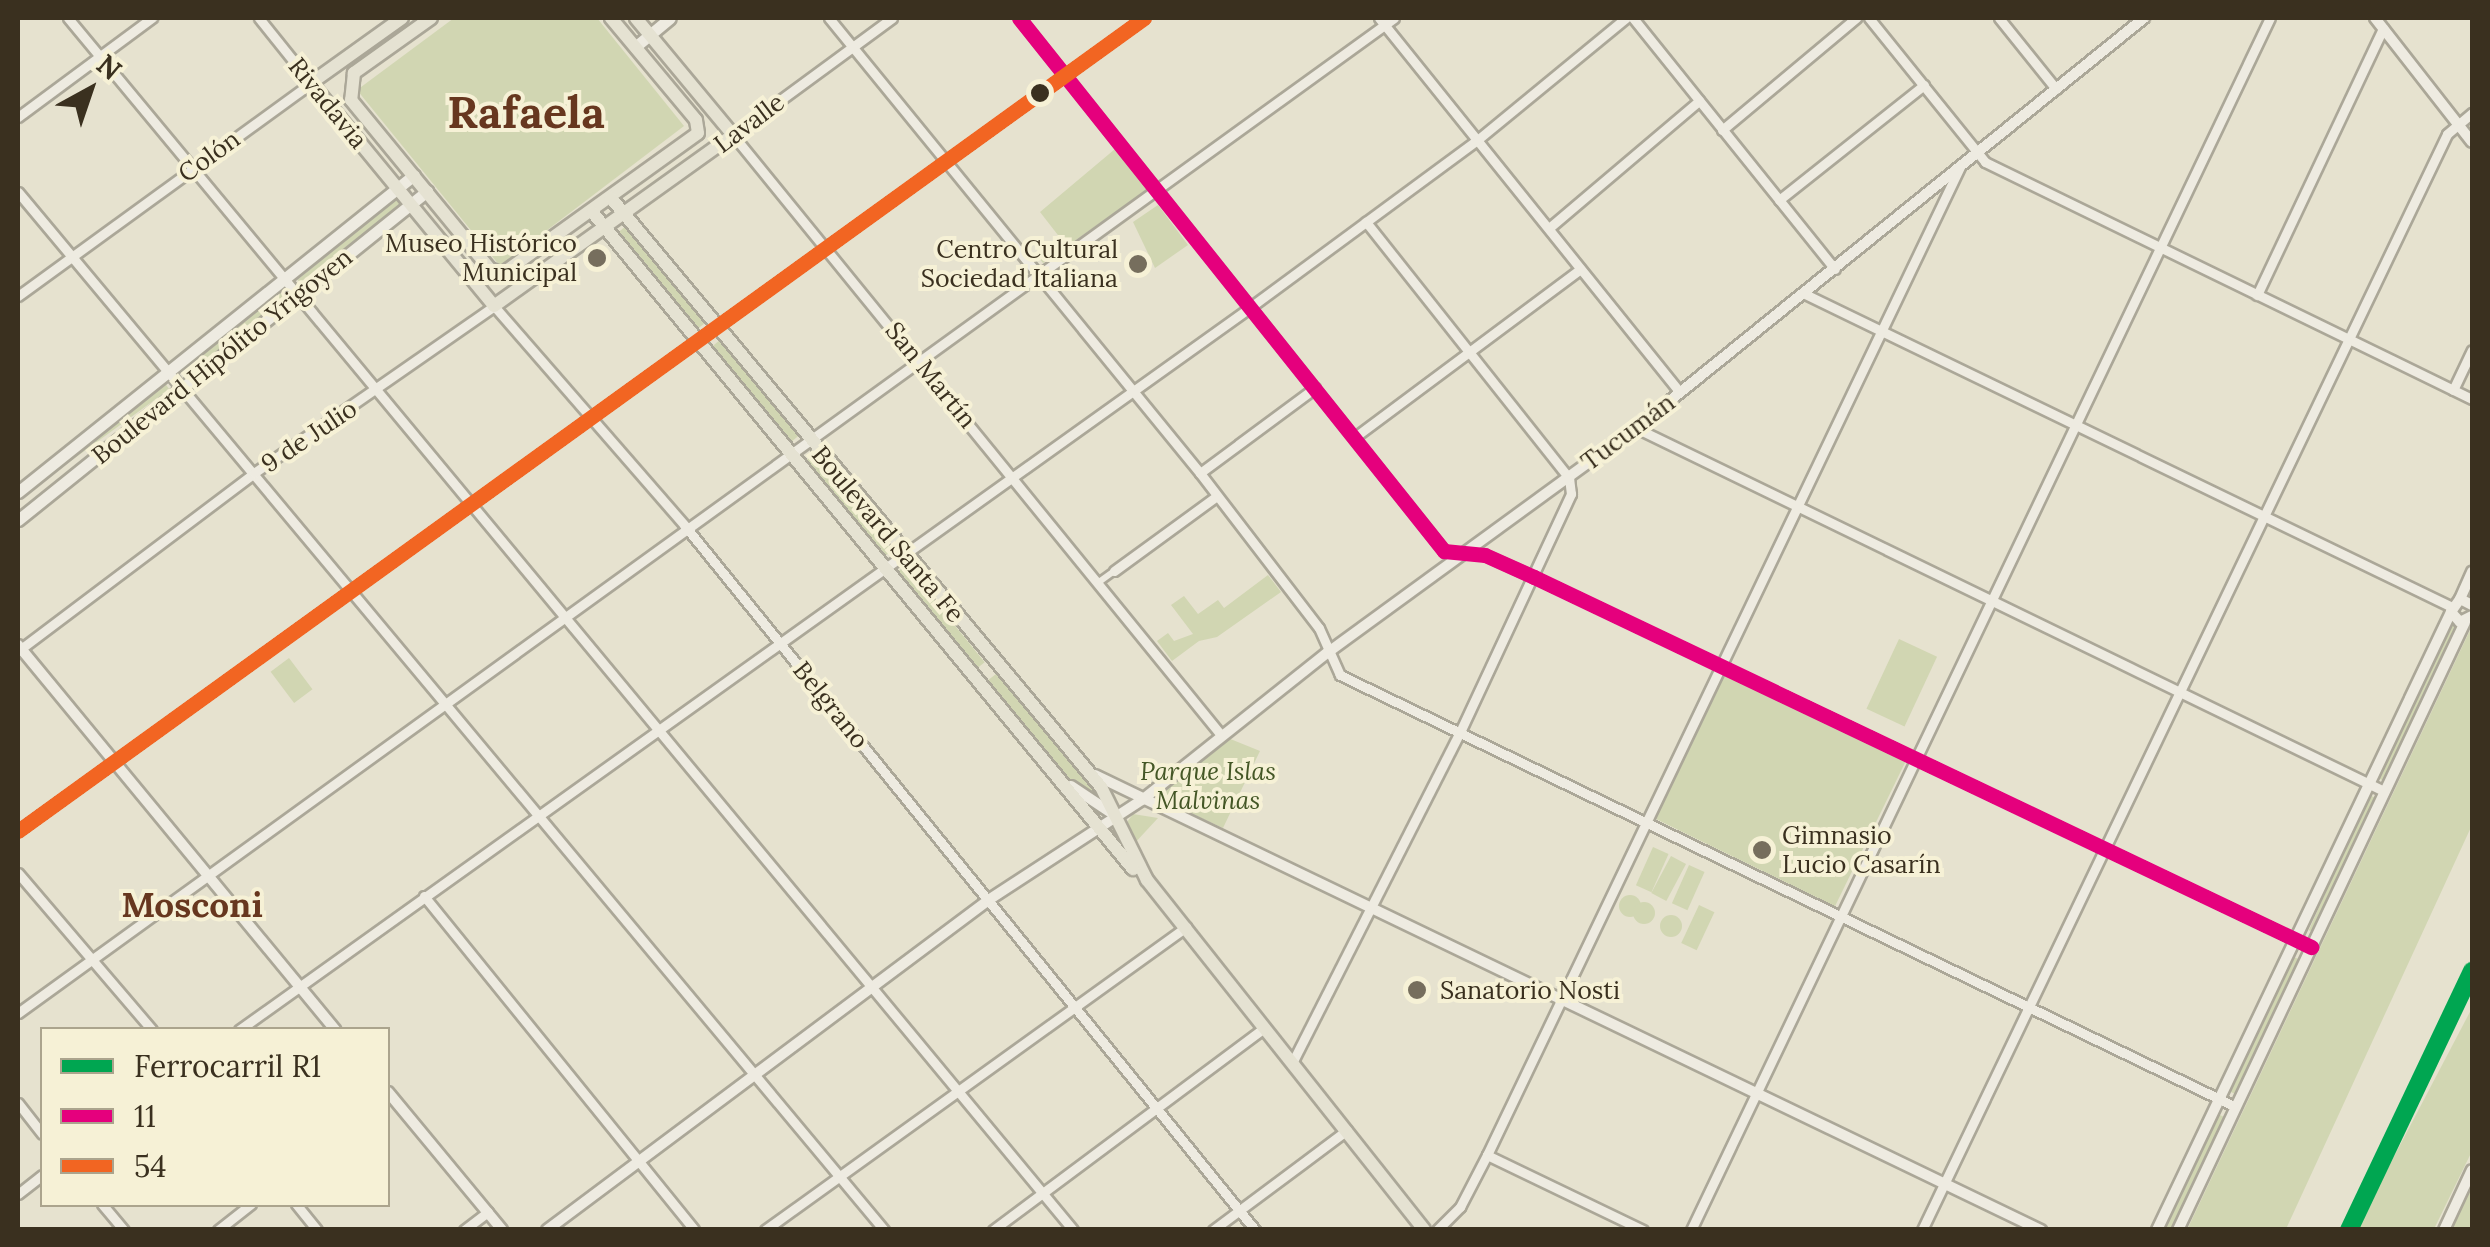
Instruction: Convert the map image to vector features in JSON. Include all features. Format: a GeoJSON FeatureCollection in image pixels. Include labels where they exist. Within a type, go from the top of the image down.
{"type":"FeatureCollection","features":[{"type":"Feature","properties":{"kind":"main road","name":"Colón"},"geometry":{"type":"LineString","coordinates":[[311,84],[402,18]]}},
{"type":"Feature","properties":{"kind":"main road","name":"Rivadavia"},"geometry":{"type":"LineString","coordinates":[[414,175],[351,100],[348,87],[354,73],[430,18]]}},
{"type":"Feature","properties":{"kind":"main road","name":"San Martín"},"geometry":{"type":"LineString","coordinates":[[636,18],[734,135]]}},
{"type":"Feature","properties":{"kind":"main road"},"geometry":{"type":"LineString","coordinates":[[619,20],[635,47],[670,18]]}},
{"type":"Feature","properties":{"kind":"main road","name":"Lavalle"},"geometry":{"type":"LineString","coordinates":[[592,212],[698,133],[696,120],[635,47]]}},
{"type":"Feature","properties":{"kind":"main road","name":"Rivadavia"},"geometry":{"type":"LineString","coordinates":[[311,84],[397,188]]}},
{"type":"Feature","properties":{"kind":"main road","name":"Lavalle"},"geometry":{"type":"LineString","coordinates":[[605,228],[734,135]]}},
{"type":"Feature","properties":{"kind":"main road"},"geometry":{"type":"LineString","coordinates":[[414,175],[490,269],[502,274],[592,212]]}},
{"type":"Feature","properties":{"kind":"main road","name":"Boulevard Hipólito Yrigoyen"},"geometry":{"type":"LineString","coordinates":[[18,492],[414,175]]}},
{"type":"Feature","properties":{"kind":"main road","name":"Belgrano"},"geometry":{"type":"LineString","coordinates":[[397,188],[494,306]]}},
{"type":"Feature","properties":{"kind":"main road","name":"Boulevard Hipólito Yrigoyen"},"geometry":{"type":"LineString","coordinates":[[18,520],[427,191]]}},
{"type":"Feature","properties":{"kind":"main road","name":"Boulevard Santa Fe"},"geometry":{"type":"LineString","coordinates":[[611,198],[1101,787],[1147,880]]}},
{"type":"Feature","properties":{"kind":"main road","name":"Boulevard Santa Fe"},"geometry":{"type":"LineString","coordinates":[[592,212],[1096,826],[1186,927],[1424,1230]]}},
{"type":"Feature","properties":{"kind":"main road","name":"9 de Julio"},"geometry":{"type":"LineString","coordinates":[[494,306],[605,228]]}},
{"type":"Feature","properties":{"kind":"main road"},"geometry":{"type":"LineString","coordinates":[[54,462],[68,480]]}},
{"type":"Feature","properties":{"kind":"main road"},"geometry":{"type":"LineString","coordinates":[[976,678],[995,664]]}},
{"type":"Feature","properties":{"kind":"street"},"geometry":{"type":"LineString","coordinates":[[68,18],[654,727],[960,1088],[1073,1230]]}},
{"type":"Feature","properties":{"kind":"street"},"geometry":{"type":"LineString","coordinates":[[18,118],[152,18]]}},
{"type":"Feature","properties":{"kind":"street","name":"Rivadavia"},"geometry":{"type":"LineString","coordinates":[[259,18],[311,84]]}},
{"type":"Feature","properties":{"kind":"street"},"geometry":{"type":"LineString","coordinates":[[829,18],[1200,473],[1320,628],[1340,675],[2234,1106]]}},
{"type":"Feature","properties":{"kind":"street","name":"Lavalle"},"geometry":{"type":"LineString","coordinates":[[734,135],[892,18]]}},
{"type":"Feature","properties":{"kind":"street"},"geometry":{"type":"LineString","coordinates":[[1019,18],[1444,551],[1484,555],[1534,576],[2310,947]]}},
{"type":"Feature","properties":{"kind":"street"},"geometry":{"type":"LineString","coordinates":[[18,831],[468,502],[718,327],[826,243],[1144,18]]}},
{"type":"Feature","properties":{"kind":"street"},"geometry":{"type":"LineString","coordinates":[[18,1013],[686,526],[812,443],[919,360],[1157,192],[1382,21],[1394,18]]}},
{"type":"Feature","properties":{"kind":"street"},"geometry":{"type":"LineString","coordinates":[[243,1027],[777,639],[886,569],[1252,306],[1476,141],[1630,18],[1835,268]]}},
{"type":"Feature","properties":{"kind":"street"},"geometry":{"type":"LineString","coordinates":[[1722,130],[1856,18]]}},
{"type":"Feature","properties":{"kind":"street"},"geometry":{"type":"LineString","coordinates":[[1869,18],[1977,154],[2472,400]]}},
{"type":"Feature","properties":{"kind":"street"},"geometry":{"type":"LineString","coordinates":[[1999,18],[2056,89]]}},
{"type":"Feature","properties":{"kind":"street","name":"Tucumán"},"geometry":{"type":"LineString","coordinates":[[547,1230],[756,1071],[875,990],[990,900],[1113,814],[1142,800],[1328,653],[1636,428],[2144,18]]}},
{"type":"Feature","properties":{"kind":"street"},"geometry":{"type":"LineString","coordinates":[[1691,1230],[1838,912],[1992,601],[2270,18]]}},
{"type":"Feature","properties":{"kind":"street"},"geometry":{"type":"LineString","coordinates":[[2375,18],[2472,142]]}},
{"type":"Feature","properties":{"kind":"street"},"geometry":{"type":"LineString","coordinates":[[1382,21],[1680,392]]}},
{"type":"Feature","properties":{"kind":"street"},"geometry":{"type":"LineString","coordinates":[[2257,294],[2383,28]]}},
{"type":"Feature","properties":{"kind":"street","name":"Colón"},"geometry":{"type":"LineString","coordinates":[[18,296],[311,84]]}},
{"type":"Feature","properties":{"kind":"street"},"geometry":{"type":"LineString","coordinates":[[1779,200],[1924,85]]}},
{"type":"Feature","properties":{"kind":"street"},"geometry":{"type":"LineString","coordinates":[[1548,228],[1699,101]]}},
{"type":"Feature","properties":{"kind":"street"},"geometry":{"type":"LineString","coordinates":[[1922,1230],[2446,134],[2472,113]]}},
{"type":"Feature","properties":{"kind":"street","name":"San Martín"},"geometry":{"type":"LineString","coordinates":[[734,135],[826,243],[1221,735]]}},
{"type":"Feature","properties":{"kind":"street"},"geometry":{"type":"LineString","coordinates":[[1437,1230],[1460,1207],[1487,1155],[1960,168]]}},
{"type":"Feature","properties":{"kind":"street"},"geometry":{"type":"LineString","coordinates":[[18,192],[180,390],[448,700],[884,1230]]}},
{"type":"Feature","properties":{"kind":"street"},"geometry":{"type":"LineString","coordinates":[[1292,1064],[1460,732],[1571,494],[1569,478],[1366,222]]}},
{"type":"Feature","properties":{"kind":"street"},"geometry":{"type":"LineString","coordinates":[[1355,437],[1580,269]]}},
{"type":"Feature","properties":{"kind":"street"},"geometry":{"type":"LineString","coordinates":[[1805,294],[2264,514],[2463,604],[2470,619],[2384,791],[2178,1230]]}},
{"type":"Feature","properties":{"kind":"street","name":"9 de Julio"},"geometry":{"type":"LineString","coordinates":[[19,648],[254,473],[494,306]]}},
{"type":"Feature","properties":{"kind":"street","name":"Belgrano"},"geometry":{"type":"LineString","coordinates":[[494,306],[593,414],[686,526],[1255,1230]]}},
{"type":"Feature","properties":{"kind":"street"},"geometry":{"type":"LineString","coordinates":[[2454,390],[2472,350]]}},
{"type":"Feature","properties":{"kind":"street"},"geometry":{"type":"LineString","coordinates":[[1200,473],[1315,388]]}},
{"type":"Feature","properties":{"kind":"street"},"geometry":{"type":"LineString","coordinates":[[1636,428],[2384,791]]}},
{"type":"Feature","properties":{"kind":"street"},"geometry":{"type":"LineString","coordinates":[[1099,582],[1217,496]]}},
{"type":"Feature","properties":{"kind":"street"},"geometry":{"type":"LineString","coordinates":[[2157,1230],[2368,783],[2463,604],[2471,578]]}},
{"type":"Feature","properties":{"kind":"street"},"geometry":{"type":"LineString","coordinates":[[19,648],[116,759],[333,1027]]}},
{"type":"Feature","properties":{"kind":"street"},"geometry":{"type":"LineString","coordinates":[[1045,762],[1084,798],[1113,814]]}},
{"type":"Feature","properties":{"kind":"street"},"geometry":{"type":"LineString","coordinates":[[1078,764],[1142,800],[1372,906],[2040,1230]]}},
{"type":"Feature","properties":{"kind":"street"},"geometry":{"type":"LineString","coordinates":[[18,873],[150,1027]]}},
{"type":"Feature","properties":{"kind":"street"},"geometry":{"type":"LineString","coordinates":[[424,896],[694,1230]]}},
{"type":"Feature","properties":{"kind":"street"},"geometry":{"type":"LineString","coordinates":[[765,1230],[1186,927]]}},
{"type":"Feature","properties":{"kind":"street"},"geometry":{"type":"LineString","coordinates":[[993,1230],[1264,1028]]}},
{"type":"Feature","properties":{"kind":"street"},"geometry":{"type":"LineString","coordinates":[[390,1097],[502,1230]]}},
{"type":"Feature","properties":{"kind":"street"},"geometry":{"type":"LineString","coordinates":[[18,1103],[40,1131]]}},
{"type":"Feature","properties":{"kind":"street"},"geometry":{"type":"LineString","coordinates":[[1213,1230],[1347,1130]]}},
{"type":"Feature","properties":{"kind":"street"},"geometry":{"type":"LineString","coordinates":[[1487,1155],[1643,1230]]}},
{"type":"Feature","properties":{"kind":"street"},"geometry":{"type":"LineString","coordinates":[[2444,1230],[2472,1170]]}},
{"type":"Feature","properties":{"kind":"street"},"geometry":{"type":"LineString","coordinates":[[18,1194],[40,1177]]}},
{"type":"Feature","properties":{"kind":"street"},"geometry":{"type":"LineString","coordinates":[[105,1207],[124,1230]]}},
{"type":"Feature","properties":{"kind":"street"},"geometry":{"type":"LineString","coordinates":[[218,1230],[247,1207]]}},
{"type":"Feature","properties":{"kind":"street"},"geometry":{"type":"LineString","coordinates":[[299,1207],[318,1230]]}},
{"type":"Feature","properties":{"kind":"street"},"geometry":{"type":"LineString","coordinates":[[464,1230],[488,1212]]}},
{"type":"Feature","properties":{"kind":"green space"},"geometry":{"type":"Polygon","coordinates":[[[454,18],[597,18],[684,126],[500,266],[357,90],[454,18]]]}},
{"type":"Feature","properties":{"kind":"green space"},"geometry":{"type":"Polygon","coordinates":[[[1115,149],[1147,190],[1043,263],[1038,257],[1061,239],[1040,212],[1115,149]]]}},
{"type":"Feature","properties":{"kind":"green space"},"geometry":{"type":"Polygon","coordinates":[[[395,198],[400,204],[303,286],[298,280],[395,198]]]}},
{"type":"Feature","properties":{"kind":"green space"},"geometry":{"type":"Polygon","coordinates":[[[1158,205],[1188,245],[1155,268],[1133,222],[1158,205]]]}},
{"type":"Feature","properties":{"kind":"green space"},"geometry":{"type":"Polygon","coordinates":[[[626,226],[705,323],[696,330],[617,233],[626,226]]]}},
{"type":"Feature","properties":{"kind":"green space"},"geometry":{"type":"Polygon","coordinates":[[[279,291],[284,297],[188,378],[182,372],[279,291]]]}},
{"type":"Feature","properties":{"kind":"green space"},"geometry":{"type":"Polygon","coordinates":[[[720,340],[798,436],[789,443],[711,347],[720,340]]]}},
{"type":"Feature","properties":{"kind":"green space"},"geometry":{"type":"Polygon","coordinates":[[[164,382],[169,389],[67,464],[61,457],[164,382]]]}},
{"type":"Feature","properties":{"kind":"green space"},"geometry":{"type":"Polygon","coordinates":[[[814,454],[892,550],[883,557],[805,461],[814,454]]]}},
{"type":"Feature","properties":{"kind":"green space"},"geometry":{"type":"Polygon","coordinates":[[[906,565],[985,662],[976,669],[897,572],[906,565]]]}},
{"type":"Feature","properties":{"kind":"green space"},"geometry":{"type":"Polygon","coordinates":[[[1268,575],[1281,592],[1217,637],[1199,641],[1172,661],[1157,641],[1168,633],[1174,641],[1193,634],[1171,605],[1184,596],[1198,614],[1218,600],[1224,608],[1268,575]]]}},
{"type":"Feature","properties":{"kind":"green space"},"geometry":{"type":"Polygon","coordinates":[[[2450,620],[2460,625],[2386,782],[2378,778],[2450,620]]]}},
{"type":"Feature","properties":{"kind":"green space"},"geometry":{"type":"Polygon","coordinates":[[[2472,626],[2472,825],[2286,1229],[2187,1230],[2472,626]]]}},
{"type":"Feature","properties":{"kind":"green space"},"geometry":{"type":"Polygon","coordinates":[[[1899,639],[1937,657],[1905,727],[1866,709],[1899,639]]]}},
{"type":"Feature","properties":{"kind":"green space"},"geometry":{"type":"Polygon","coordinates":[[[289,658],[312,689],[294,703],[271,672],[289,658]]]}},
{"type":"Feature","properties":{"kind":"green space"},"geometry":{"type":"Polygon","coordinates":[[[1724,673],[1906,762],[1835,906],[1653,818],[1724,673]]]}},
{"type":"Feature","properties":{"kind":"green space"},"geometry":{"type":"Polygon","coordinates":[[[996,674],[1099,793],[1097,800],[1062,773],[987,681],[996,674]]]}},
{"type":"Feature","properties":{"kind":"green space","name":"Parque Islas Malvinas"},"geometry":{"type":"Polygon","coordinates":[[[1223,736],[1260,751],[1223,828],[1160,799],[1159,791],[1223,736]]]}},
{"type":"Feature","properties":{"kind":"green space"},"geometry":{"type":"Polygon","coordinates":[[[2369,795],[2378,799],[2318,934],[2309,930],[2369,795]]]}},
{"type":"Feature","properties":{"kind":"green space"},"geometry":{"type":"Polygon","coordinates":[[[1133,814],[1158,818],[1133,845],[1125,825],[1133,814]]]}},
{"type":"Feature","properties":{"kind":"green space"},"geometry":{"type":"Polygon","coordinates":[[[1653,847],[1669,854],[1651,892],[1636,885],[1653,847]]]}},
{"type":"Feature","properties":{"kind":"green space"},"geometry":{"type":"Polygon","coordinates":[[[1671,856],[1686,864],[1666,901],[1651,893],[1671,856]]]}},
{"type":"Feature","properties":{"kind":"green space"},"geometry":{"type":"Polygon","coordinates":[[[1689,865],[1705,872],[1687,910],[1672,903],[1689,865]]]}},
{"type":"Feature","properties":{"kind":"green space"},"geometry":{"type":"Polygon","coordinates":[[[1630,895],[1638,898],[1638,914],[1630,917],[1622,914],[1619,906],[1622,898],[1630,895]]]}},
{"type":"Feature","properties":{"kind":"green space"},"geometry":{"type":"Polygon","coordinates":[[[1644,902],[1652,905],[1652,921],[1644,924],[1636,921],[1633,913],[1636,905],[1644,902]]]}},
{"type":"Feature","properties":{"kind":"green space"},"geometry":{"type":"Polygon","coordinates":[[[1699,905],[1714,912],[1697,950],[1681,943],[1699,905]]]}},
{"type":"Feature","properties":{"kind":"green space"},"geometry":{"type":"Polygon","coordinates":[[[1671,915],[1679,918],[1679,934],[1671,937],[1663,934],[1660,926],[1663,918],[1671,915]]]}},
{"type":"Feature","properties":{"kind":"green space"},"geometry":{"type":"Polygon","coordinates":[[[2291,956],[2301,960],[2235,1094],[2227,1090],[2291,956]]]}},
{"type":"Feature","properties":{"kind":"green space"},"geometry":{"type":"Polygon","coordinates":[[[2472,1008],[2472,1151],[2434,1229],[2356,1229],[2472,1008]]]}},
{"type":"Feature","properties":{"kind":"green space"},"geometry":{"type":"Polygon","coordinates":[[[2216,1113],[2226,1118],[2173,1229],[2162,1230],[2216,1113]]]}},
{"type":"Feature","properties":{"kind":"green space"},"geometry":{"type":"Polygon","coordinates":[[[2472,1183],[2472,1229],[2450,1229],[2472,1183]]]}},
{"type":"Feature","properties":{"kind":"rail line","name":"R1"},"geometry":{"type":"LineString","coordinates":[[2349,1230],[2472,971]]}},
{"type":"Feature","properties":{"kind":"transit line","name":"11"},"geometry":{"type":"LineString","coordinates":[[1019,18],[1444,551],[1485,555],[1534,577],[2311,947]]}},
{"type":"Feature","properties":{"kind":"transit line","name":"54"},"geometry":{"type":"LineString","coordinates":[[18,831],[1144,18]]}},
{"type":"Feature","properties":{"kind":"place","name":"Museo Histórico Municipal"},"geometry":{"type":"Point","coordinates":[597,258]}},
{"type":"Feature","properties":{"kind":"place","name":"Centro Cultural Sociedad Italiana"},"geometry":{"type":"Point","coordinates":[1138,264]}},
{"type":"Feature","properties":{"kind":"place","name":"Gimnasio Lucio Casarín"},"geometry":{"type":"Point","coordinates":[1762,850]}},
{"type":"Feature","properties":{"kind":"place","name":"Sanatorio Nosti"},"geometry":{"type":"Point","coordinates":[1417,990]}},
{"type":"Feature","properties":{"kind":"district","name":"Rafaela"},"geometry":{"type":"Point","coordinates":[526,112]}},
{"type":"Feature","properties":{"kind":"district","name":"Mosconi"},"geometry":{"type":"Point","coordinates":[192,905]}}]}
